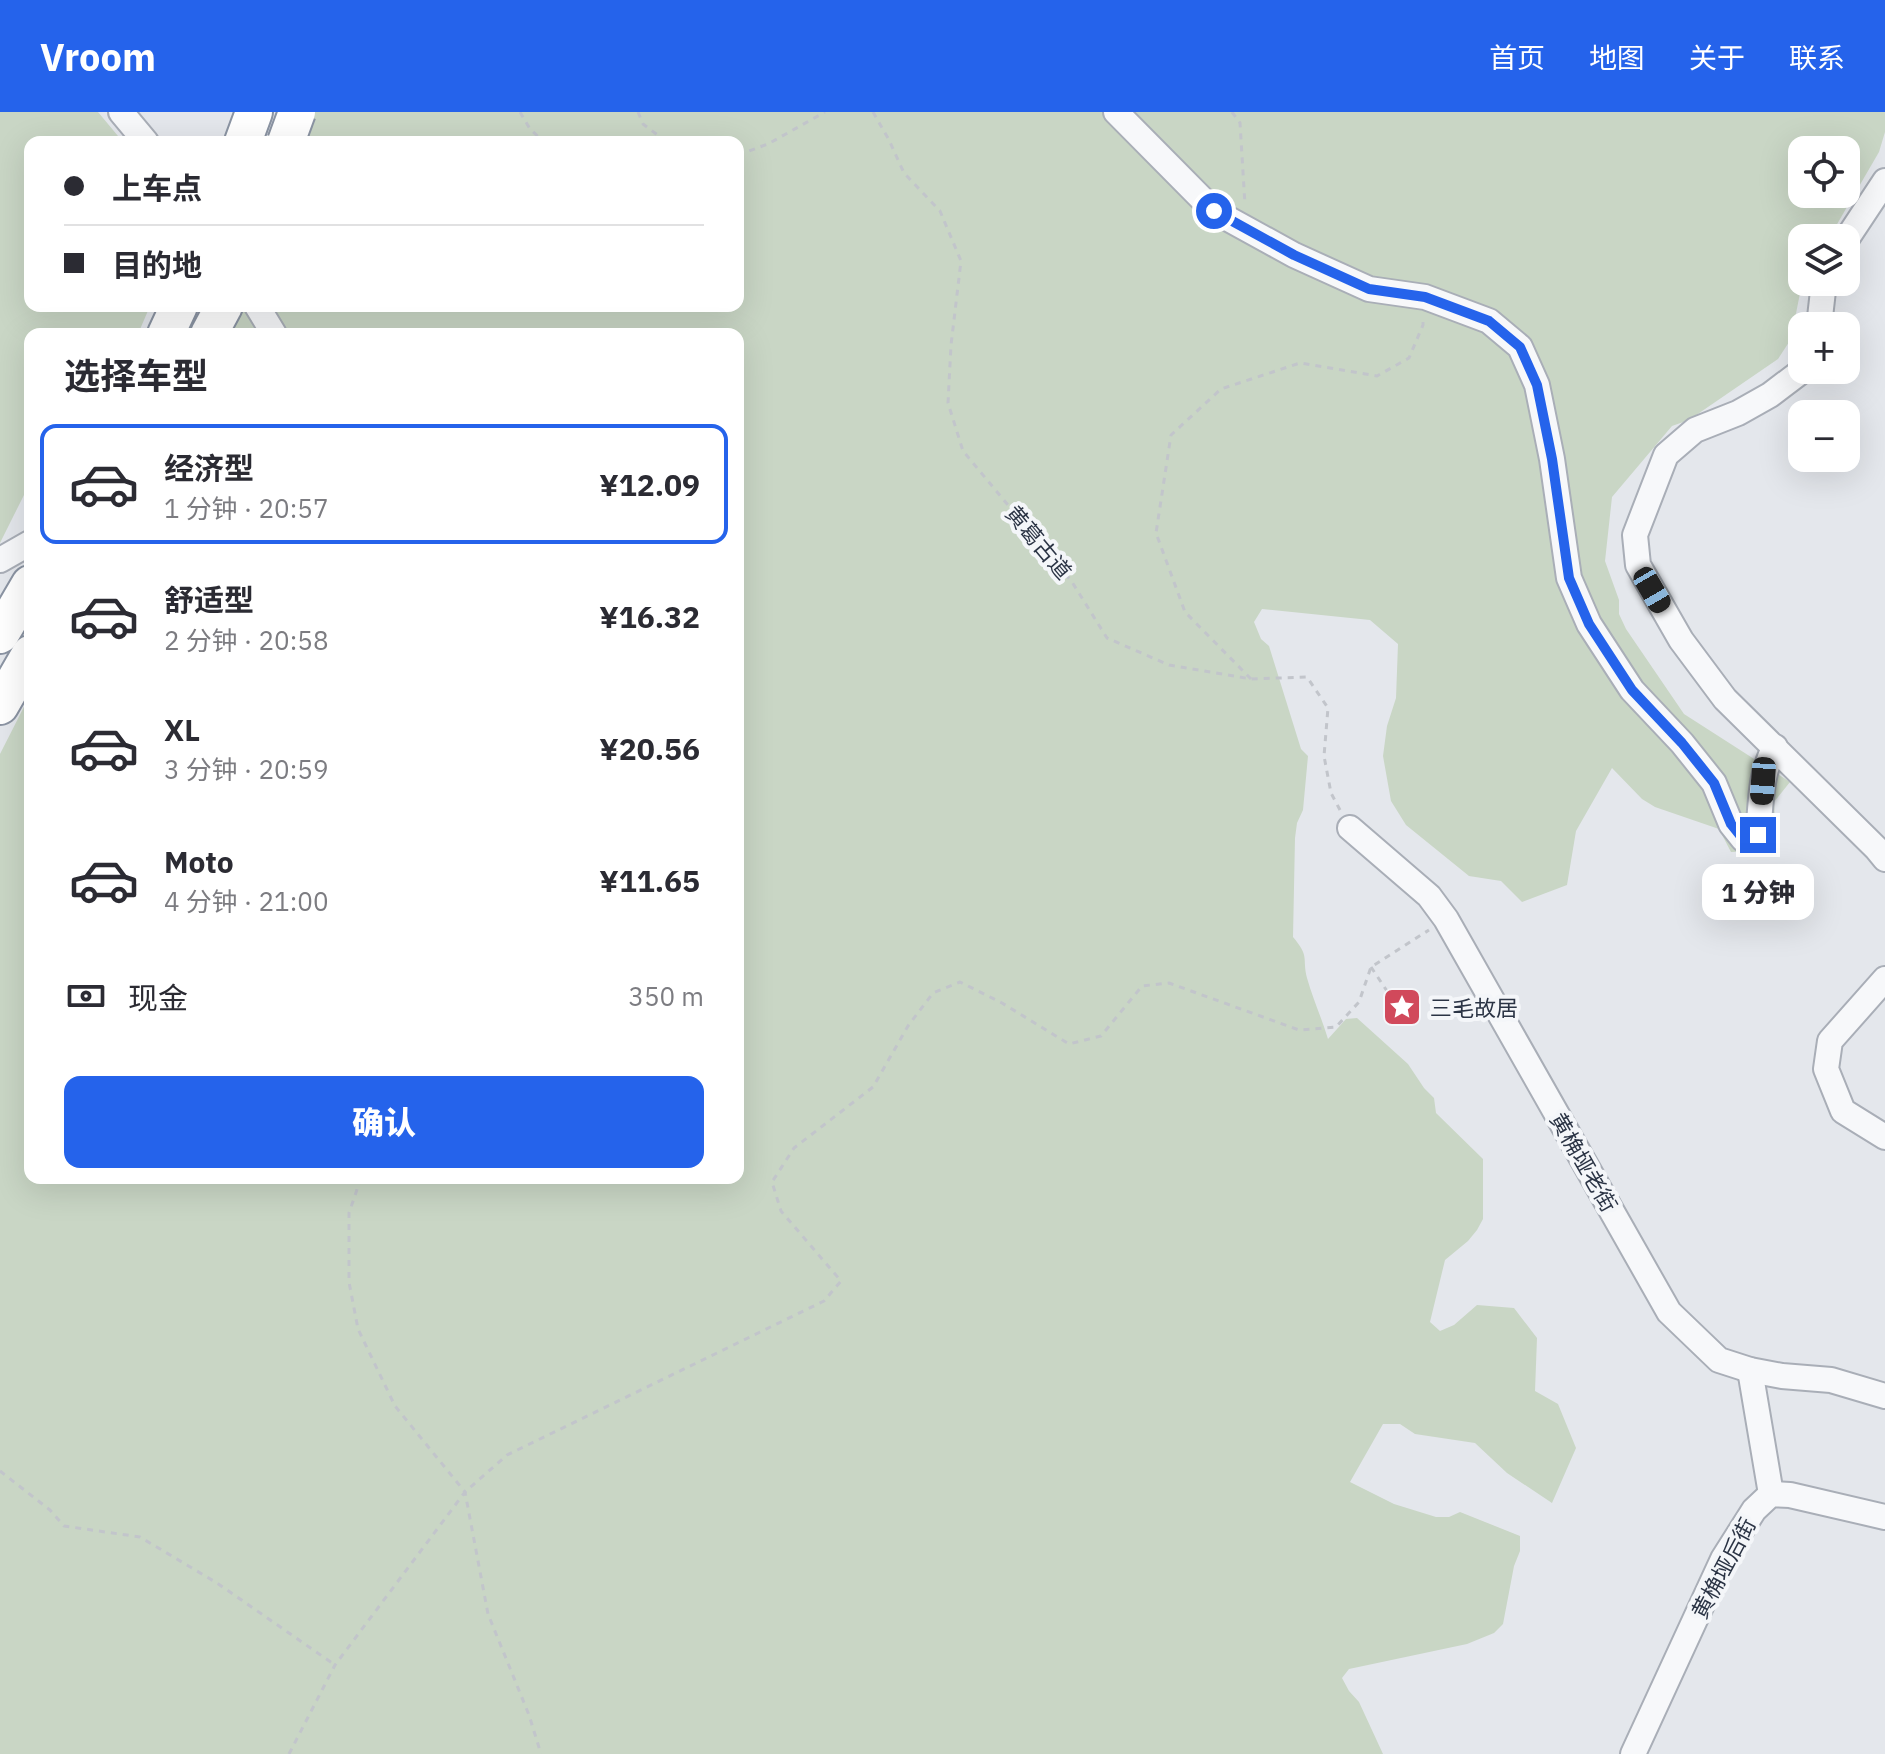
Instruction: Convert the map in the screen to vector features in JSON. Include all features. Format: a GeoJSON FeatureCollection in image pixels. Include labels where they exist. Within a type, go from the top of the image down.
{"type":"FeatureCollection","features":[{"type":"Feature","properties":{"kind":"highway"},"geometry":{"type":"LineString","coordinates":[[245,136],[254,112]]}},
{"type":"Feature","properties":{"kind":"highway"},"geometry":{"type":"LineString","coordinates":[[288,136],[297,112]]}},
{"type":"Feature","properties":{"kind":"highway"},"geometry":{"type":"LineString","coordinates":[[0,635],[24,594]]}},
{"type":"Feature","properties":{"kind":"highway"},"geometry":{"type":"LineString","coordinates":[[4,699],[24,664]]}},
{"type":"Feature","properties":{"kind":"street"},"geometry":{"type":"LineString","coordinates":[[121,112],[141,136]]}},
{"type":"Feature","properties":{"kind":"street"},"geometry":{"type":"LineString","coordinates":[[1116,112],[1214,211],[1294,255],[1369,289],[1425,297],[1489,321],[1520,347],[1537,385],[1552,459],[1569,578],[1589,624],[1632,690],[1682,743],[1714,783],[1731,824],[1743,839],[1758,835],[1763,781],[1769,756],[1775,747]]}},
{"type":"Feature","properties":{"kind":"street"},"geometry":{"type":"LineString","coordinates":[[1857,224],[1885,181]]}},
{"type":"Feature","properties":{"kind":"street"},"geometry":{"type":"LineString","coordinates":[[1788,381],[1738,413],[1695,430],[1666,455],[1635,535],[1638,565],[1681,640],[1725,699],[1885,859]]}},
{"type":"Feature","properties":{"kind":"street"},"geometry":{"type":"LineString","coordinates":[[0,560],[24,546]]}},
{"type":"Feature","properties":{"kind":"street","name":"黄桷垭老街"},"geometry":{"type":"LineString","coordinates":[[1350,828],[1429,896],[1446,919],[1669,1312],[1719,1360],[1782,1376],[1831,1380],[1885,1396]]}},
{"type":"Feature","properties":{"kind":"street"},"geometry":{"type":"LineString","coordinates":[[1885,979],[1830,1041],[1826,1069],[1843,1111],[1885,1137]]}},
{"type":"Feature","properties":{"kind":"street"},"geometry":{"type":"LineString","coordinates":[[1750,1370],[1771,1494]]}},
{"type":"Feature","properties":{"kind":"street","name":"黄桷垭后街"},"geometry":{"type":"LineString","coordinates":[[1633,1754],[1723,1559],[1754,1510],[1771,1494],[1790,1495],[1885,1517]]}},
{"type":"Feature","properties":{"kind":"path"},"geometry":{"type":"LineString","coordinates":[[520,112],[538,136]]}},
{"type":"Feature","properties":{"kind":"path"},"geometry":{"type":"LineString","coordinates":[[638,112],[643,124],[659,136]]}},
{"type":"Feature","properties":{"kind":"path"},"geometry":{"type":"LineString","coordinates":[[744,153],[768,144],[825,112]]}},
{"type":"Feature","properties":{"kind":"path","name":"黄葛古道"},"geometry":{"type":"LineString","coordinates":[[873,112],[904,173],[940,211],[961,261],[948,403],[963,451],[1072,582],[1107,638],[1169,665],[1251,679],[1307,677],[1328,708],[1324,756],[1331,793],[1350,828]]}},
{"type":"Feature","properties":{"kind":"path"},"geometry":{"type":"LineString","coordinates":[[1232,112],[1240,123]]}},
{"type":"Feature","properties":{"kind":"path"},"geometry":{"type":"LineString","coordinates":[[1240,112],[1246,228]]}},
{"type":"Feature","properties":{"kind":"path"},"geometry":{"type":"LineString","coordinates":[[1251,679],[1185,612],[1156,533],[1171,435],[1221,389],[1300,363],[1377,376],[1409,358],[1423,325],[1425,297]]}},
{"type":"Feature","properties":{"kind":"path"},"geometry":{"type":"LineString","coordinates":[[289,1754],[335,1665],[465,1492],[507,1455],[824,1301],[841,1281],[781,1211],[772,1182],[794,1148],[873,1087],[908,1026],[933,993],[960,982],[1002,1003],[1069,1044],[1101,1036],[1142,986],[1169,983],[1299,1030],[1336,1027],[1359,1002],[1371,967],[1446,919]]}},
{"type":"Feature","properties":{"kind":"path"},"geometry":{"type":"LineString","coordinates":[[1371,967],[1391,997]]}},
{"type":"Feature","properties":{"kind":"path"},"geometry":{"type":"LineString","coordinates":[[359,1184],[349,1213],[349,1282],[358,1329],[395,1406],[465,1492],[488,1614],[529,1715],[541,1754]]}},
{"type":"Feature","properties":{"kind":"path"},"geometry":{"type":"LineString","coordinates":[[0,1471],[50,1510],[64,1526],[140,1537],[217,1583],[335,1665]]}},
{"type":"Feature","properties":{"kind":"green space"},"geometry":{"type":"Polygon","coordinates":[[[0,112],[98,112],[118,136],[24,136],[24,312],[147,312],[141,328],[24,328],[24,495],[0,543],[0,112]]]}},
{"type":"Feature","properties":{"kind":"green space"},"geometry":{"type":"Polygon","coordinates":[[[300,112],[1885,112],[1885,132],[1879,152],[1860,185],[1860,136],[1788,136],[1788,208],[1846,208],[1837,224],[1788,224],[1788,296],[1799,296],[1796,312],[1788,312],[1788,344],[1778,359],[1689,420],[1672,426],[1612,497],[1605,561],[1626,629],[1684,714],[1790,782],[1774,802],[1776,836],[1756,851],[1731,852],[1719,829],[1655,807],[1642,799],[1612,768],[1576,831],[1567,885],[1522,902],[1501,881],[1469,876],[1406,825],[1391,801],[1383,756],[1387,726],[1396,698],[1398,644],[1370,620],[1262,609],[1254,622],[1261,639],[1269,646],[1301,749],[1308,756],[1303,810],[1295,838],[1293,937],[1304,953],[1307,978],[1328,1039],[1346,1019],[1357,1018],[1408,1064],[1434,1098],[1436,1113],[1483,1159],[1483,1219],[1468,1241],[1445,1260],[1430,1322],[1440,1331],[1454,1325],[1477,1305],[1514,1308],[1537,1338],[1535,1391],[1558,1404],[1576,1448],[1552,1503],[1507,1473],[1475,1443],[1415,1434],[1400,1424],[1383,1424],[1350,1482],[1394,1504],[1436,1517],[1449,1517],[1460,1512],[1520,1536],[1520,1551],[1514,1566],[1503,1624],[1494,1633],[1467,1644],[1349,1669],[1342,1678],[1359,1702],[1383,1754],[0,1754],[0,754],[24,707],[24,1184],[744,1184],[744,328],[214,328],[221,312],[744,312],[744,136],[290,136],[300,112]]]}},
{"type":"Feature","properties":{"kind":"place","name":"三毛故居"},"geometry":{"type":"Point","coordinates":[1402,1007]}},
{"type":"Feature","properties":{"kind":"route"},"geometry":{"type":"LineString","coordinates":[[1214,211],[1294,255],[1369,289],[1425,297],[1489,321],[1520,347],[1537,385],[1552,459],[1569,578],[1589,624],[1632,690],[1682,743],[1714,783],[1731,824],[1743,839],[1758,835]]}}]}
